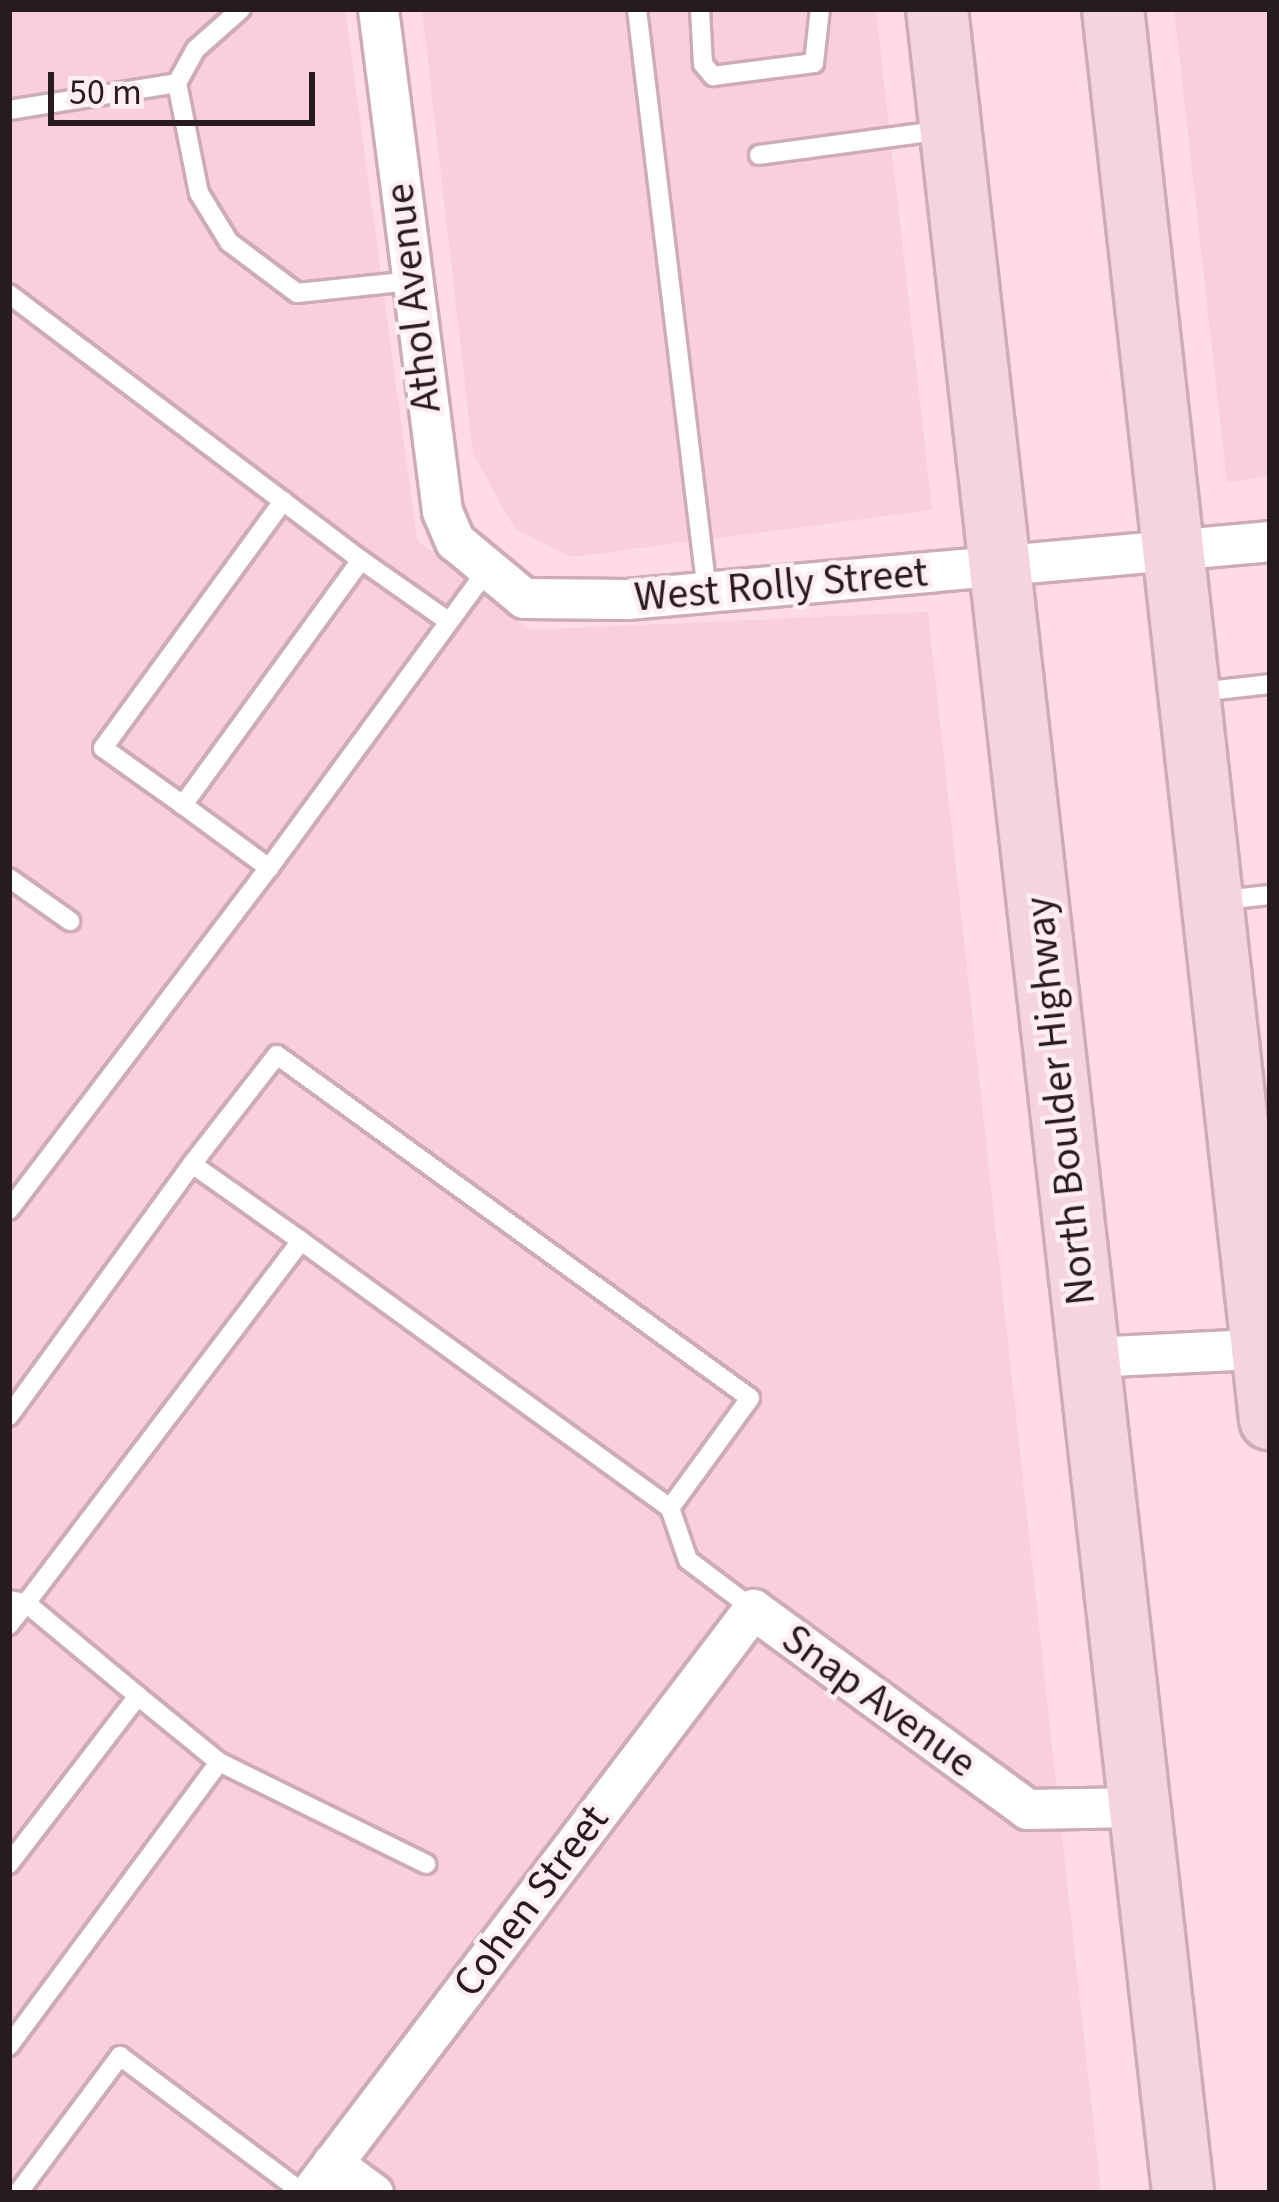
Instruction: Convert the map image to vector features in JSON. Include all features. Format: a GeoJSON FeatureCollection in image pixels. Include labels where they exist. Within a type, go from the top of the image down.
{"type":"FeatureCollection","features":[{"type":"Feature","properties":{"kind":"main road","name":"North Boulder Highway"},"geometry":{"type":"LineString","coordinates":[[937,9],[1184,2193]]}},
{"type":"Feature","properties":{"kind":"main road"},"geometry":{"type":"LineString","coordinates":[[1113,9],[1189,694],[1241,898],[1270,1419]]}},
{"type":"Feature","properties":{"kind":"street","name":"Athol Avenue"},"geometry":{"type":"LineString","coordinates":[[378,9],[442,511],[455,541],[486,571]]}},
{"type":"Feature","properties":{"kind":"street","name":"West Rolly Street"},"geometry":{"type":"LineString","coordinates":[[486,571],[524,598],[556,604],[1270,541]]}},
{"type":"Feature","properties":{"kind":"street"},"geometry":{"type":"LineString","coordinates":[[1089,1358],[1266,1348]]}},
{"type":"Feature","properties":{"kind":"street","name":"Snap Avenue"},"geometry":{"type":"LineString","coordinates":[[752,1609],[1027,1809],[1137,1807]]}},
{"type":"Feature","properties":{"kind":"street","name":"Cohen Street"},"geometry":{"type":"LineString","coordinates":[[315,2183],[752,1609]]}},
{"type":"Feature","properties":{"kind":"street"},"geometry":{"type":"LineString","coordinates":[[315,2183],[373,2193]]}},
{"type":"Feature","properties":{"kind":"lane"},"geometry":{"type":"LineString","coordinates":[[242,9],[196,49],[177,83],[199,193],[229,242],[297,293],[412,280]]}},
{"type":"Feature","properties":{"kind":"lane"},"geometry":{"type":"LineString","coordinates":[[637,9],[707,592]]}},
{"type":"Feature","properties":{"kind":"lane"},"geometry":{"type":"LineString","coordinates":[[700,9],[703,64],[713,76],[814,63],[820,9]]}},
{"type":"Feature","properties":{"kind":"lane"},"geometry":{"type":"LineString","coordinates":[[9,110],[177,83]]}},
{"type":"Feature","properties":{"kind":"lane"},"geometry":{"type":"LineString","coordinates":[[759,155],[950,130]]}},
{"type":"Feature","properties":{"kind":"lane"},"geometry":{"type":"LineString","coordinates":[[9,294],[448,621]]}},
{"type":"Feature","properties":{"kind":"lane"},"geometry":{"type":"LineString","coordinates":[[269,868],[103,748],[283,501]]}},
{"type":"Feature","properties":{"kind":"lane"},"geometry":{"type":"LineString","coordinates":[[183,805],[362,560]]}},
{"type":"Feature","properties":{"kind":"lane"},"geometry":{"type":"LineString","coordinates":[[9,1210],[269,868],[486,571]]}},
{"type":"Feature","properties":{"kind":"lane"},"geometry":{"type":"LineString","coordinates":[[1189,694],[1270,684]]}},
{"type":"Feature","properties":{"kind":"lane"},"geometry":{"type":"LineString","coordinates":[[9,878],[70,921]]}},
{"type":"Feature","properties":{"kind":"lane"},"geometry":{"type":"LineString","coordinates":[[9,1416],[192,1164],[277,1055],[750,1398],[670,1508],[192,1164]]}},
{"type":"Feature","properties":{"kind":"lane"},"geometry":{"type":"LineString","coordinates":[[9,1625],[18,1602],[301,1241]]}},
{"type":"Feature","properties":{"kind":"lane","name":"Snap Avenue"},"geometry":{"type":"LineString","coordinates":[[670,1508],[688,1560],[752,1609]]}},
{"type":"Feature","properties":{"kind":"lane"},"geometry":{"type":"LineString","coordinates":[[18,1602],[219,1762],[426,1864]]}},
{"type":"Feature","properties":{"kind":"lane"},"geometry":{"type":"LineString","coordinates":[[9,1864],[139,1696]]}},
{"type":"Feature","properties":{"kind":"lane"},"geometry":{"type":"LineString","coordinates":[[9,2046],[219,1762]]}},
{"type":"Feature","properties":{"kind":"lane"},"geometry":{"type":"LineString","coordinates":[[18,2193],[119,2056],[315,2183]]}},
{"type":"Feature","properties":{"kind":"shaded area"},"geometry":{"type":"Polygon","coordinates":[[[9,9],[345,9],[417,540],[530,630],[928,612],[1101,2193],[9,2193],[9,9]]]}},
{"type":"Feature","properties":{"kind":"shaded area"},"geometry":{"type":"Polygon","coordinates":[[[422,9],[876,9],[932,510],[571,557],[515,529],[473,454],[422,9]]]}},
{"type":"Feature","properties":{"kind":"shaded area"},"geometry":{"type":"Polygon","coordinates":[[[1174,9],[1270,9],[1270,476],[1227,482],[1174,9]]]}}]}
